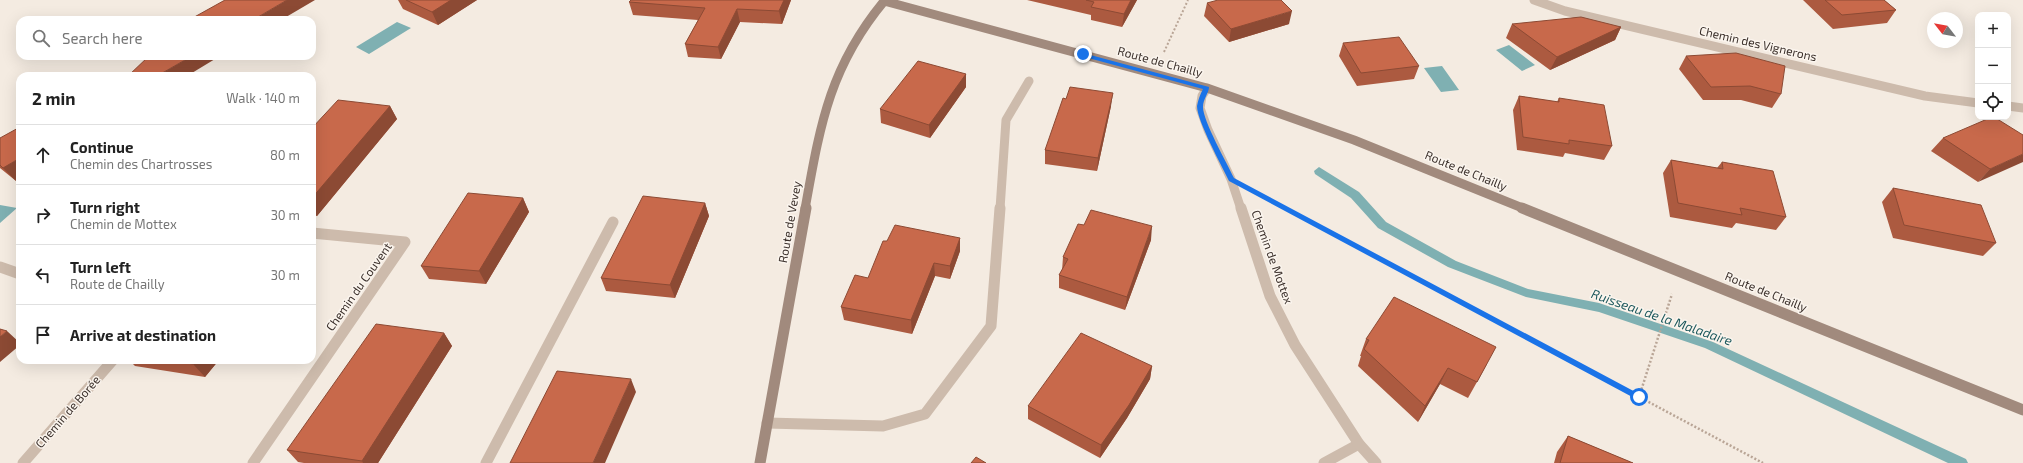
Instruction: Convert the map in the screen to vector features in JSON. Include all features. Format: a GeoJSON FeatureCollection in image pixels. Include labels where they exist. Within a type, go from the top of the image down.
{"type":"FeatureCollection","features":[{"type":"Feature","properties":{"kind":"street","name":"Route de Chailly"},"geometry":{"type":"LineString","coordinates":[[884,0],[1207,88],[1354,140],[2023,410]]}},
{"type":"Feature","properties":{"kind":"street","name":"Route de Vevey"},"geometry":{"type":"LineString","coordinates":[[760,463],[817,147],[832,87],[847,54],[884,0]]}},
{"type":"Feature","properties":{"kind":"street","name":"Chemin des Vignerons"},"geometry":{"type":"LineString","coordinates":[[1534,0],[1565,11],[1910,92],[1975,102]]}},
{"type":"Feature","properties":{"kind":"street"},"geometry":{"type":"LineString","coordinates":[[767,423],[883,426],[925,414],[991,326],[1006,120],[1028,81]]}},
{"type":"Feature","properties":{"kind":"street","name":"Chemin de Mottex"},"geometry":{"type":"LineString","coordinates":[[1207,88],[1202,96],[1200,108],[1208,130],[1231,179],[1270,296],[1295,345],[1360,444],[1376,463]]}},
{"type":"Feature","properties":{"kind":"street"},"geometry":{"type":"LineString","coordinates":[[2011,106],[2023,108]]}},
{"type":"Feature","properties":{"kind":"street"},"geometry":{"type":"LineString","coordinates":[[486,463],[613,222]]}},
{"type":"Feature","properties":{"kind":"street","name":"Chemin du Couvent"},"geometry":{"type":"LineString","coordinates":[[253,463],[405,242],[316,233]]}},
{"type":"Feature","properties":{"kind":"street"},"geometry":{"type":"LineString","coordinates":[[0,267],[16,273]]}},
{"type":"Feature","properties":{"kind":"street","name":"Chemin de Borée"},"geometry":{"type":"LineString","coordinates":[[23,463],[110,364]]}},
{"type":"Feature","properties":{"kind":"street"},"geometry":{"type":"LineString","coordinates":[[1324,463],[1360,444]]}},
{"type":"Feature","properties":{"kind":"path"},"geometry":{"type":"LineString","coordinates":[[1153,73],[1188,0]]}},
{"type":"Feature","properties":{"kind":"path"},"geometry":{"type":"LineString","coordinates":[[1231,179],[1763,463]]}},
{"type":"Feature","properties":{"kind":"path"},"geometry":{"type":"LineString","coordinates":[[1639,397],[1671,299]]}},
{"type":"Feature","properties":{"kind":"water"},"geometry":{"type":"Polygon","coordinates":[[[397,22],[411,28],[369,54],[356,47],[397,22]]]}},
{"type":"Feature","properties":{"kind":"water"},"geometry":{"type":"Polygon","coordinates":[[[1509,45],[1535,65],[1522,71],[1496,50],[1509,45]]]}},
{"type":"Feature","properties":{"kind":"water"},"geometry":{"type":"Polygon","coordinates":[[[1442,66],[1459,90],[1441,92],[1424,68],[1442,66]]]}},
{"type":"Feature","properties":{"kind":"water"},"geometry":{"type":"Polygon","coordinates":[[[0,205],[16,208],[16,209],[0,223],[0,205]]]}},
{"type":"Feature","properties":{"kind":"building"},"geometry":{"type":"Polygon","coordinates":[[[225,0],[287,0],[260,16],[196,16],[225,0]]]}},
{"type":"Feature","properties":{"kind":"building"},"geometry":{"type":"Polygon","coordinates":[[[406,0],[451,0],[432,12],[406,0]]]}},
{"type":"Feature","properties":{"kind":"building"},"geometry":{"type":"Polygon","coordinates":[[[631,0],[784,0],[779,11],[737,9],[718,47],[685,44],[705,8],[629,2],[631,0]]]}},
{"type":"Feature","properties":{"kind":"building"},"geometry":{"type":"Polygon","coordinates":[[[1086,0],[1131,0],[1124,14],[1091,7],[1094,2],[1086,0]]]}},
{"type":"Feature","properties":{"kind":"building"},"geometry":{"type":"Polygon","coordinates":[[[1218,0],[1281,0],[1292,11],[1231,29],[1207,3],[1218,0]]]}},
{"type":"Feature","properties":{"kind":"building"},"geometry":{"type":"Polygon","coordinates":[[[1825,0],[1884,0],[1896,10],[1842,15],[1825,0]]]}},
{"type":"Feature","properties":{"kind":"building"},"geometry":{"type":"Polygon","coordinates":[[[1581,17],[1621,27],[1557,57],[1512,24],[1581,17]]]}},
{"type":"Feature","properties":{"kind":"building"},"geometry":{"type":"Polygon","coordinates":[[[1399,37],[1419,66],[1361,73],[1343,43],[1399,37]]]}},
{"type":"Feature","properties":{"kind":"building"},"geometry":{"type":"Polygon","coordinates":[[[1736,53],[1785,66],[1781,94],[1750,86],[1711,87],[1686,56],[1736,53]]]}},
{"type":"Feature","properties":{"kind":"building"},"geometry":{"type":"Polygon","coordinates":[[[145,60],[185,60],[164,72],[132,72],[145,60]]]}},
{"type":"Feature","properties":{"kind":"building"},"geometry":{"type":"Polygon","coordinates":[[[918,61],[966,74],[929,125],[880,109],[918,61]]]}},
{"type":"Feature","properties":{"kind":"building"},"geometry":{"type":"Polygon","coordinates":[[[1070,87],[1113,93],[1098,158],[1045,150],[1063,98],[1066,99],[1070,87]]]}},
{"type":"Feature","properties":{"kind":"building"},"geometry":{"type":"Polygon","coordinates":[[[1519,96],[1559,102],[1559,98],[1604,105],[1612,146],[1569,140],[1569,144],[1523,137],[1519,96]]]}},
{"type":"Feature","properties":{"kind":"building"},"geometry":{"type":"Polygon","coordinates":[[[338,100],[390,106],[316,193],[316,124],[338,100]]]}},
{"type":"Feature","properties":{"kind":"building"},"geometry":{"type":"Polygon","coordinates":[[[1985,120],[1999,120],[2023,135],[2023,154],[1990,169],[1943,138],[1985,120]]]}},
{"type":"Feature","properties":{"kind":"building"},"geometry":{"type":"Polygon","coordinates":[[[16,129],[16,160],[3,168],[0,165],[0,138],[16,129]]]}},
{"type":"Feature","properties":{"kind":"building"},"geometry":{"type":"Polygon","coordinates":[[[1671,160],[1723,169],[1722,162],[1773,171],[1786,217],[1740,208],[1742,215],[1678,203],[1671,160]]]}},
{"type":"Feature","properties":{"kind":"building"},"geometry":{"type":"Polygon","coordinates":[[[1893,188],[1981,205],[1996,243],[1904,225],[1893,188]]]}},
{"type":"Feature","properties":{"kind":"building"},"geometry":{"type":"Polygon","coordinates":[[[468,193],[523,198],[479,271],[421,266],[468,193]]]}},
{"type":"Feature","properties":{"kind":"building"},"geometry":{"type":"Polygon","coordinates":[[[643,196],[705,203],[670,285],[601,278],[643,196]]]}},
{"type":"Feature","properties":{"kind":"building"},"geometry":{"type":"Polygon","coordinates":[[[1091,210],[1152,226],[1127,297],[1059,275],[1068,259],[1063,257],[1078,224],[1084,225],[1091,210]]]}},
{"type":"Feature","properties":{"kind":"building"},"geometry":{"type":"Polygon","coordinates":[[[895,225],[960,238],[950,266],[934,263],[911,320],[841,307],[855,275],[868,278],[883,241],[887,241],[895,225]]]}},
{"type":"Feature","properties":{"kind":"building"},"geometry":{"type":"Polygon","coordinates":[[[1394,297],[1496,347],[1477,382],[1448,368],[1425,406],[1364,349],[1369,340],[1366,339],[1394,297]]]}},
{"type":"Feature","properties":{"kind":"building"},"geometry":{"type":"Polygon","coordinates":[[[376,324],[444,333],[362,461],[287,450],[376,324]]]}},
{"type":"Feature","properties":{"kind":"building"},"geometry":{"type":"Polygon","coordinates":[[[0,329],[7,331],[0,337],[0,329]]]}},
{"type":"Feature","properties":{"kind":"building"},"geometry":{"type":"Polygon","coordinates":[[[1081,333],[1152,366],[1129,405],[1101,445],[1028,406],[1081,333]]]}},
{"type":"Feature","properties":{"kind":"building"},"geometry":{"type":"Polygon","coordinates":[[[557,371],[631,379],[593,463],[510,463],[557,371]]]}},
{"type":"Feature","properties":{"kind":"building"},"geometry":{"type":"Polygon","coordinates":[[[1568,436],[1633,463],[1560,463],[1568,436]]]}},
{"type":"Feature","properties":{"kind":"building"},"geometry":{"type":"Polygon","coordinates":[[[976,457],[986,463],[971,463],[976,457]]]}},
{"type":"Feature","properties":{"kind":"waterway","name":"Ruisseau de la Maladaire"},"geometry":{"type":"LineString","coordinates":[[1319,171],[1355,195],[1382,225],[1452,264],[1526,293],[1599,308],[1709,345],[1961,463]]}},
{"type":"Feature","properties":{"kind":"route"},"geometry":{"type":"LineString","coordinates":[[1083,54],[1207,88],[1202,96],[1200,108],[1208,130],[1231,179],[1639,397]]}}]}
